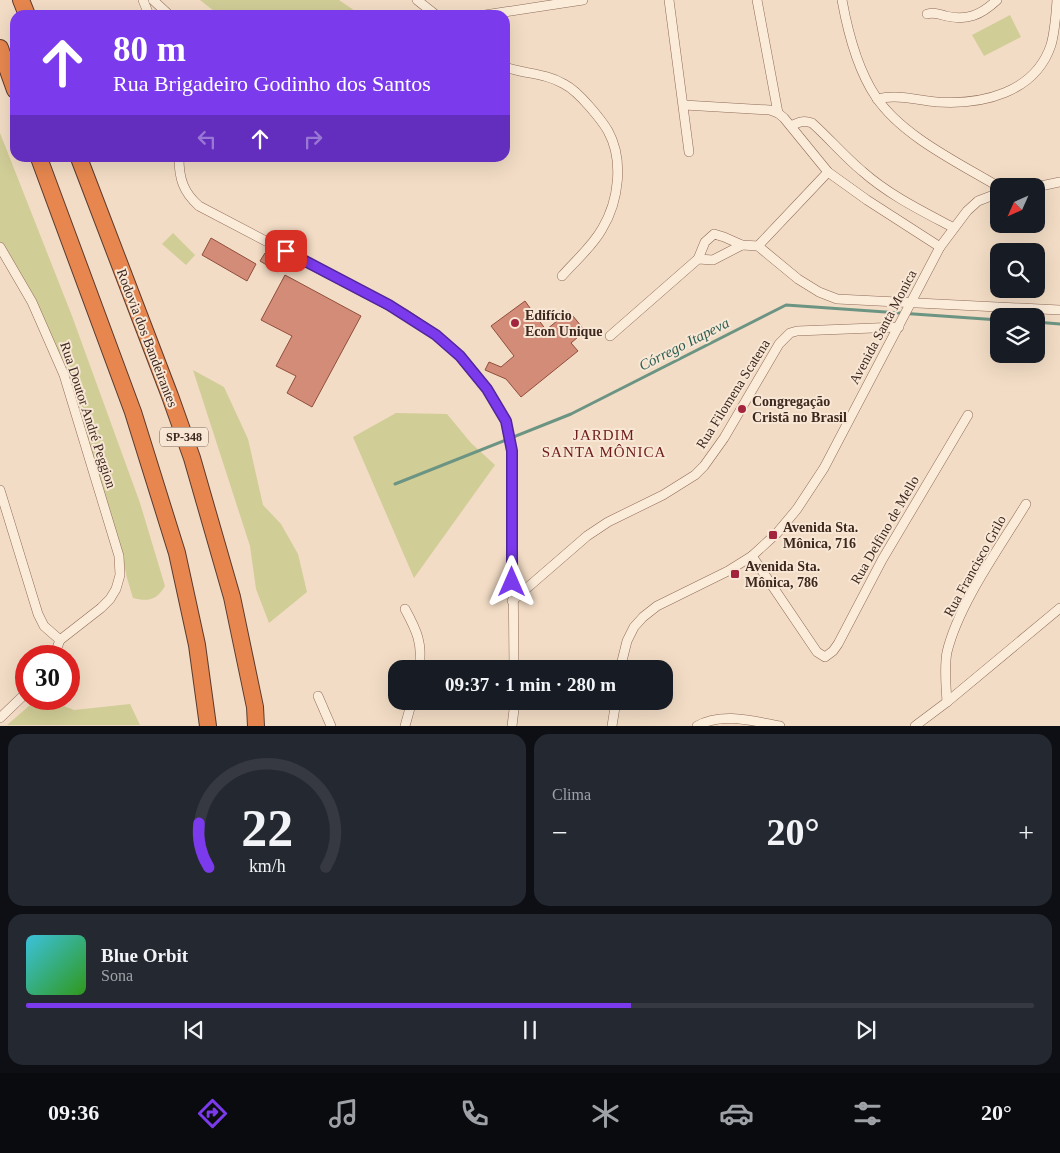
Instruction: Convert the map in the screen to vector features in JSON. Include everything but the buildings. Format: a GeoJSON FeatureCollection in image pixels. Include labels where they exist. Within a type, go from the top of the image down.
{"type":"FeatureCollection","features":[{"type":"Feature","properties":{"kind":"highway"},"geometry":{"type":"LineString","coordinates":[[0,48],[10,76]]}},
{"type":"Feature","properties":{"kind":"highway","name":"SP-348"},"geometry":{"type":"LineString","coordinates":[[40,162],[133,412],[177,554],[197,645],[208,726]]}},
{"type":"Feature","properties":{"kind":"highway","name":"Rodovia dos Bandeirantes"},"geometry":{"type":"LineString","coordinates":[[81,162],[192,458],[232,597],[255,707],[256,726]]}},
{"type":"Feature","properties":{"kind":"street"},"geometry":{"type":"LineString","coordinates":[[153,0],[163,10]]}},
{"type":"Feature","properties":{"kind":"street"},"geometry":{"type":"LineString","coordinates":[[417,0],[430,10]]}},
{"type":"Feature","properties":{"kind":"street"},"geometry":{"type":"LineString","coordinates":[[510,11],[583,0]]}},
{"type":"Feature","properties":{"kind":"street"},"geometry":{"type":"LineString","coordinates":[[669,0],[689,152]]}},
{"type":"Feature","properties":{"kind":"street"},"geometry":{"type":"LineString","coordinates":[[757,0],[778,113]]}},
{"type":"Feature","properties":{"kind":"street"},"geometry":{"type":"LineString","coordinates":[[842,0],[863,76],[877,99],[903,127],[919,139],[990,182]]}},
{"type":"Feature","properties":{"kind":"street"},"geometry":{"type":"LineString","coordinates":[[926,14],[935,13],[954,18],[977,16],[997,0]]}},
{"type":"Feature","properties":{"kind":"street"},"geometry":{"type":"LineString","coordinates":[[877,99],[896,97],[936,102],[961,102],[988,98],[1023,84],[1039,66],[1051,45],[1057,0]]}},
{"type":"Feature","properties":{"kind":"street"},"geometry":{"type":"LineString","coordinates":[[510,68],[563,83],[580,96],[597,115],[608,132],[617,158],[618,170],[614,201],[607,220],[601,231],[562,276]]}},
{"type":"Feature","properties":{"kind":"street"},"geometry":{"type":"LineString","coordinates":[[684,105],[770,110],[778,113],[791,126],[828,172],[866,200],[940,247]]}},
{"type":"Feature","properties":{"kind":"street"},"geometry":{"type":"LineString","coordinates":[[791,126],[806,120],[812,123],[840,151],[882,187],[912,206],[954,228]]}},
{"type":"Feature","properties":{"kind":"street"},"geometry":{"type":"LineString","coordinates":[[179,162],[179,174],[182,185],[199,206],[389,305],[436,335],[460,356],[487,389],[506,421],[511,449],[514,660]]}},
{"type":"Feature","properties":{"kind":"street"},"geometry":{"type":"LineString","coordinates":[[758,246],[828,172]]}},
{"type":"Feature","properties":{"kind":"street"},"geometry":{"type":"LineString","coordinates":[[1045,185],[1060,182]]}},
{"type":"Feature","properties":{"kind":"street","name":"Avenida Santa Monica"},"geometry":{"type":"LineString","coordinates":[[622,660],[627,641],[634,627],[643,617],[657,606],[728,571],[752,556],[777,533],[797,508],[824,468],[940,247],[967,211],[978,201],[990,196]]}},
{"type":"Feature","properties":{"kind":"street"},"geometry":{"type":"LineString","coordinates":[[610,336],[698,259],[704,242],[714,234],[724,236],[742,245],[758,246],[798,279],[819,292],[837,299],[1060,310]]}},
{"type":"Feature","properties":{"kind":"street"},"geometry":{"type":"LineString","coordinates":[[698,259],[713,260],[742,245]]}},
{"type":"Feature","properties":{"kind":"street","name":"Rua Doutor André Peggion"},"geometry":{"type":"LineString","coordinates":[[0,247],[32,302],[64,375],[119,556],[120,575],[116,589],[110,599],[60,640]]}},
{"type":"Feature","properties":{"kind":"street","name":"Rua Filomena Scatena"},"geometry":{"type":"LineString","coordinates":[[512,601],[587,536],[608,522],[663,494],[695,475],[704,466],[724,438],[779,344],[790,333],[901,324]]}},
{"type":"Feature","properties":{"kind":"street","name":"Rua Delfino de Mello"},"geometry":{"type":"LineString","coordinates":[[752,556],[817,652],[826,657],[838,644],[882,560],[968,415]]}},
{"type":"Feature","properties":{"kind":"street"},"geometry":{"type":"LineString","coordinates":[[0,490],[38,614],[44,626],[60,640],[58,645]]}},
{"type":"Feature","properties":{"kind":"street","name":"Rua Francisco Grilo"},"geometry":{"type":"LineString","coordinates":[[947,702],[945,671],[947,653],[953,635],[968,601],[1026,504]]}},
{"type":"Feature","properties":{"kind":"street"},"geometry":{"type":"LineString","coordinates":[[915,726],[947,702],[1060,608]]}},
{"type":"Feature","properties":{"kind":"street"},"geometry":{"type":"LineString","coordinates":[[405,609],[416,630],[420,643],[419,660]]}},
{"type":"Feature","properties":{"kind":"street"},"geometry":{"type":"LineString","coordinates":[[318,696],[331,726]]}},
{"type":"Feature","properties":{"kind":"street"},"geometry":{"type":"LineString","coordinates":[[0,718],[15,704]]}},
{"type":"Feature","properties":{"kind":"street"},"geometry":{"type":"LineString","coordinates":[[405,726],[409,710]]}},
{"type":"Feature","properties":{"kind":"street"},"geometry":{"type":"LineString","coordinates":[[512,726],[514,710]]}},
{"type":"Feature","properties":{"kind":"street"},"geometry":{"type":"LineString","coordinates":[[612,726],[615,710]]}},
{"type":"Feature","properties":{"kind":"street"},"geometry":{"type":"LineString","coordinates":[[697,726],[707,720],[720,718],[780,726]]}},
{"type":"Feature","properties":{"kind":"shaded area"},"geometry":{"type":"Polygon","coordinates":[[[200,0],[339,0],[354,10],[213,10],[200,0]]]}},
{"type":"Feature","properties":{"kind":"shaded area"},"geometry":{"type":"Polygon","coordinates":[[[1010,15],[1021,37],[984,56],[972,35],[1010,15]]]}},
{"type":"Feature","properties":{"kind":"shaded area"},"geometry":{"type":"Polygon","coordinates":[[[0,133],[72,316],[140,503],[165,586],[152,599],[133,598],[121,549],[93,463],[68,374],[35,299],[0,243],[0,133]]]}},
{"type":"Feature","properties":{"kind":"shaded area"},"geometry":{"type":"Polygon","coordinates":[[[173,233],[195,255],[186,265],[162,244],[173,233]]]}},
{"type":"Feature","properties":{"kind":"shaded area"},"geometry":{"type":"Polygon","coordinates":[[[193,370],[224,387],[248,439],[263,505],[281,524],[298,554],[307,592],[269,623],[256,589],[250,546],[193,370]]]}},
{"type":"Feature","properties":{"kind":"shaded area"},"geometry":{"type":"Polygon","coordinates":[[[396,413],[447,414],[471,443],[495,465],[414,578],[353,437],[396,413]]]}},
{"type":"Feature","properties":{"kind":"shaded area"},"geometry":{"type":"Polygon","coordinates":[[[130,704],[140,725],[7,725],[24,710],[80,710],[130,704]]]}},
{"type":"Feature","properties":{"kind":"waterway","name":"Córrego Itapeva"},"geometry":{"type":"LineString","coordinates":[[395,484],[571,414],[786,305],[990,319]]}},
{"type":"Feature","properties":{"kind":"waterway","name":"Córrego Itapeva"},"geometry":{"type":"LineString","coordinates":[[1045,323],[1060,324]]}},
{"type":"Feature","properties":{"kind":"place","name":"Edifício Econ Unique"},"geometry":{"type":"Point","coordinates":[515,323]}},
{"type":"Feature","properties":{"kind":"place","name":"Congregação Cristã no Brasil"},"geometry":{"type":"Point","coordinates":[742,409]}},
{"type":"Feature","properties":{"kind":"place","name":"Avenida Sta. Mônica, 716"},"geometry":{"type":"Point","coordinates":[773,535]}},
{"type":"Feature","properties":{"kind":"place","name":"Avenida Sta. Mônica, 786"},"geometry":{"type":"Point","coordinates":[735,574]}},
{"type":"Feature","properties":{"kind":"district","name":"JARDIM SANTA MÔNICA"},"geometry":{"type":"Point","coordinates":[604,444]}},
{"type":"Feature","properties":{"kind":"route"},"geometry":{"type":"LineString","coordinates":[[286,251],[389,305],[436,335],[460,356],[487,389],[506,421],[512,451],[512,582]]}}]}
